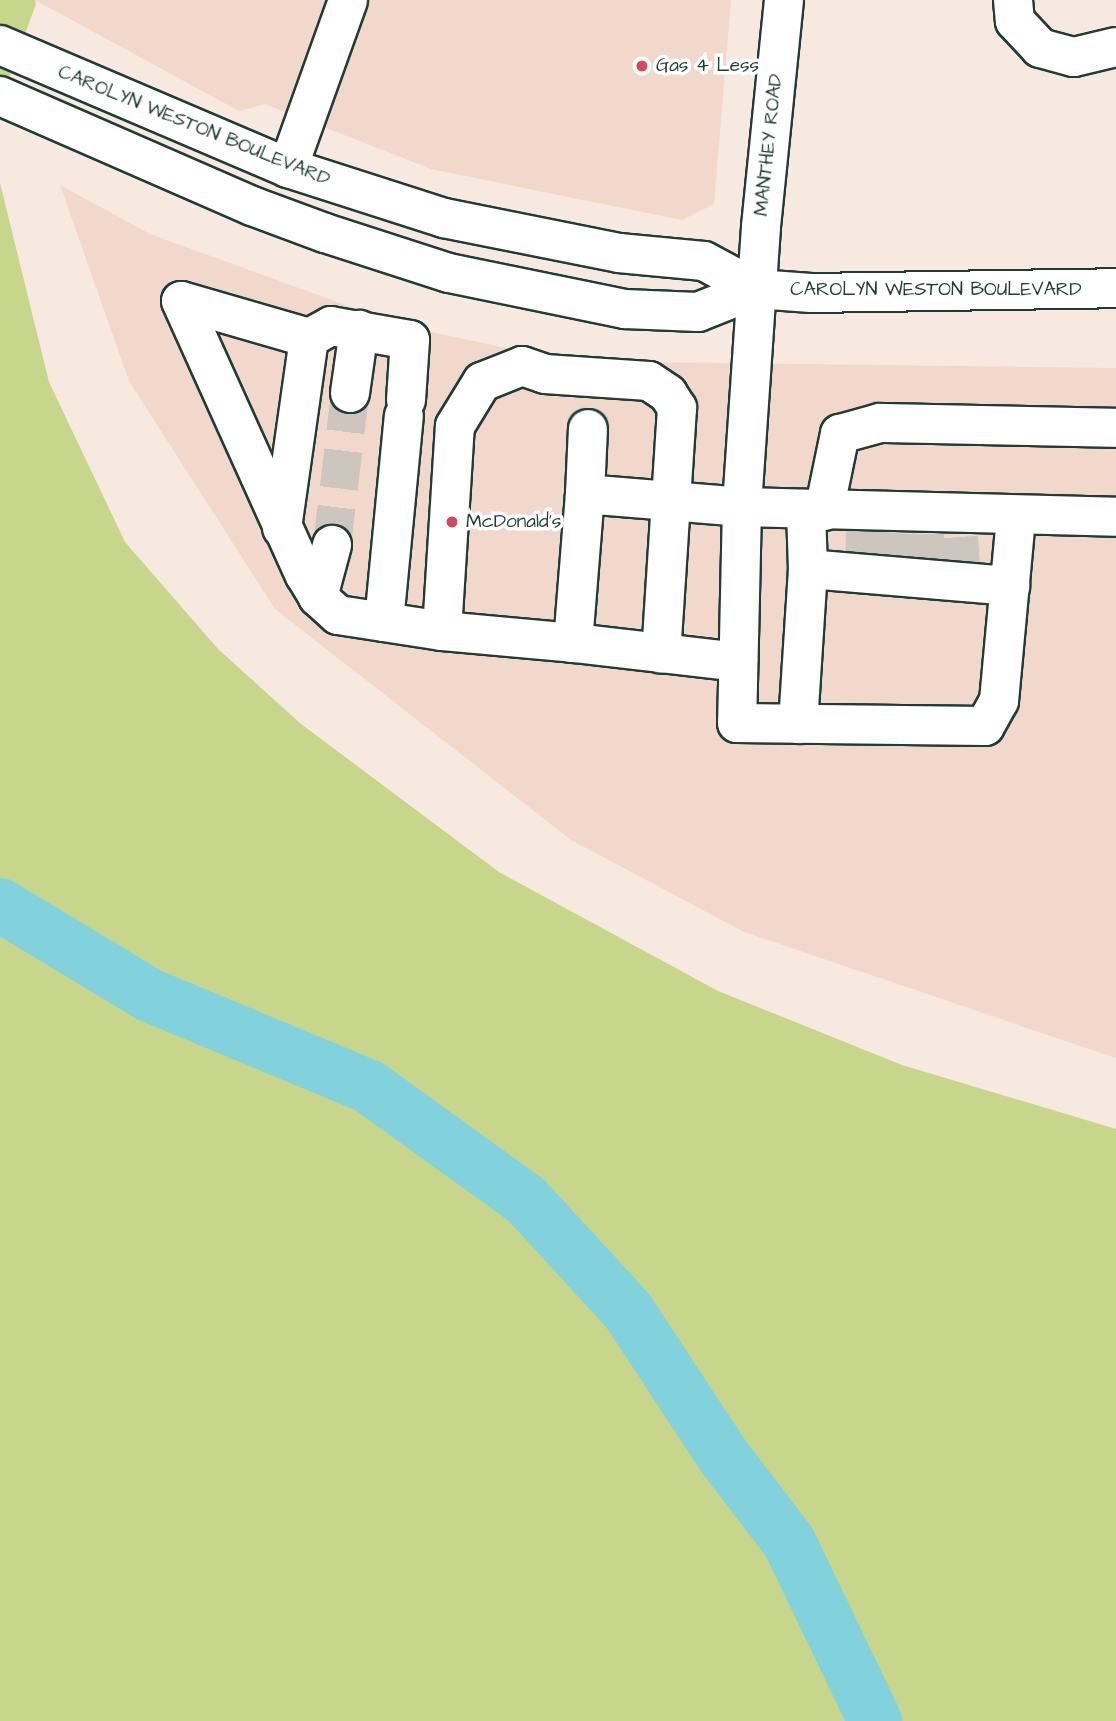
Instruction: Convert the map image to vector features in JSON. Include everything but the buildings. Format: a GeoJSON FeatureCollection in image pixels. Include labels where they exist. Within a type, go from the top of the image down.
{"type":"FeatureCollection","features":[{"type":"Feature","properties":{"kind":"street"},"geometry":{"type":"LineString","coordinates":[[288,168],[348,0]]}},
{"type":"Feature","properties":{"kind":"street","name":"MANTHEY ROAD"},"geometry":{"type":"LineString","coordinates":[[784,0],[756,289],[742,507],[737,723],[798,724]]}},
{"type":"Feature","properties":{"kind":"street"},"geometry":{"type":"LineString","coordinates":[[1013,0],[1015,21],[1040,48],[1074,57],[1116,47]]}},
{"type":"Feature","properties":{"kind":"street","name":"CAROLYN WESTON BOULEVARD"},"geometry":{"type":"LineString","coordinates":[[0,45],[288,168],[444,218],[619,253],[704,261],[756,289],[811,293],[1116,288]]}},
{"type":"Feature","properties":{"kind":"street","name":"CAROLYN WESTON BOULEVARD"},"geometry":{"type":"LineString","coordinates":[[0,96],[253,206],[449,273],[625,309],[698,312],[756,289]]}},
{"type":"Feature","properties":{"kind":"street"},"geometry":{"type":"LineString","coordinates":[[384,622],[410,340],[331,326],[309,338],[181,301],[282,528],[318,597],[338,615],[442,631],[738,662]]}},
{"type":"Feature","properties":{"kind":"street"},"geometry":{"type":"LineString","coordinates":[[350,394],[359,330]]}},
{"type":"Feature","properties":{"kind":"street"},"geometry":{"type":"LineString","coordinates":[[282,528],[309,338]]}},
{"type":"Feature","properties":{"kind":"street"},"geometry":{"type":"LineString","coordinates":[[442,631],[454,426],[482,382],[522,366],[545,374],[649,381],[668,394],[677,408],[674,500],[661,653]]}},
{"type":"Feature","properties":{"kind":"street"},"geometry":{"type":"LineString","coordinates":[[1016,517],[999,701],[985,726],[798,724],[808,569],[815,511],[840,434],[880,423],[1116,428]]}},
{"type":"Feature","properties":{"kind":"street"},"geometry":{"type":"LineString","coordinates":[[573,643],[586,494],[588,429]]}},
{"type":"Feature","properties":{"kind":"street"},"geometry":{"type":"LineString","coordinates":[[586,494],[815,511],[1010,586]]}},
{"type":"Feature","properties":{"kind":"street"},"geometry":{"type":"LineString","coordinates":[[808,569],[912,548],[1016,517],[1116,517]]}},
{"type":"Feature","properties":{"kind":"street"},"geometry":{"type":"LineString","coordinates":[[318,597],[332,545]]}},
{"type":"Feature","properties":{"kind":"shaded area"},"geometry":{"type":"Polygon","coordinates":[[[35,0],[731,0],[714,204],[682,220],[431,169],[265,104],[239,111],[35,0]]]}},
{"type":"Feature","properties":{"kind":"shaded area"},"geometry":{"type":"Polygon","coordinates":[[[60,185],[150,234],[403,326],[567,361],[1116,368],[1116,1058],[744,932],[571,840],[275,609],[129,381],[60,185]]]}},
{"type":"Feature","properties":{"kind":"green space"},"geometry":{"type":"Polygon","coordinates":[[[0,0],[35,0],[36,4],[0,102],[0,0]]]}},
{"type":"Feature","properties":{"kind":"green space"},"geometry":{"type":"Polygon","coordinates":[[[0,183],[49,382],[125,542],[218,649],[301,724],[499,872],[718,991],[902,1065],[1116,1129],[1116,1721],[0,1721],[0,183]]]}},
{"type":"Feature","properties":{"kind":"waterway"},"geometry":{"type":"LineString","coordinates":[[0,905],[149,995],[368,1086],[526,1200],[628,1311],[724,1457],[789,1542],[875,1721]]}},
{"type":"Feature","properties":{"kind":"tunnel"},"geometry":{"type":"LineString","coordinates":[[332,545],[350,393]]}},
{"type":"Feature","properties":{"kind":"tunnel"},"geometry":{"type":"LineString","coordinates":[[864,563],[865,531]]}},
{"type":"Feature","properties":{"kind":"tunnel"},"geometry":{"type":"LineString","coordinates":[[896,565],[898,533]]}},
{"type":"Feature","properties":{"kind":"tunnel"},"geometry":{"type":"LineString","coordinates":[[925,534],[926,567]]}},
{"type":"Feature","properties":{"kind":"tunnel"},"geometry":{"type":"LineString","coordinates":[[959,537],[961,569]]}},
{"type":"Feature","properties":{"kind":"place","name":"Gas 4 Less"},"geometry":{"type":"Point","coordinates":[642,66]}},
{"type":"Feature","properties":{"kind":"place","name":"McDonald's"},"geometry":{"type":"Point","coordinates":[452,522]}}]}
